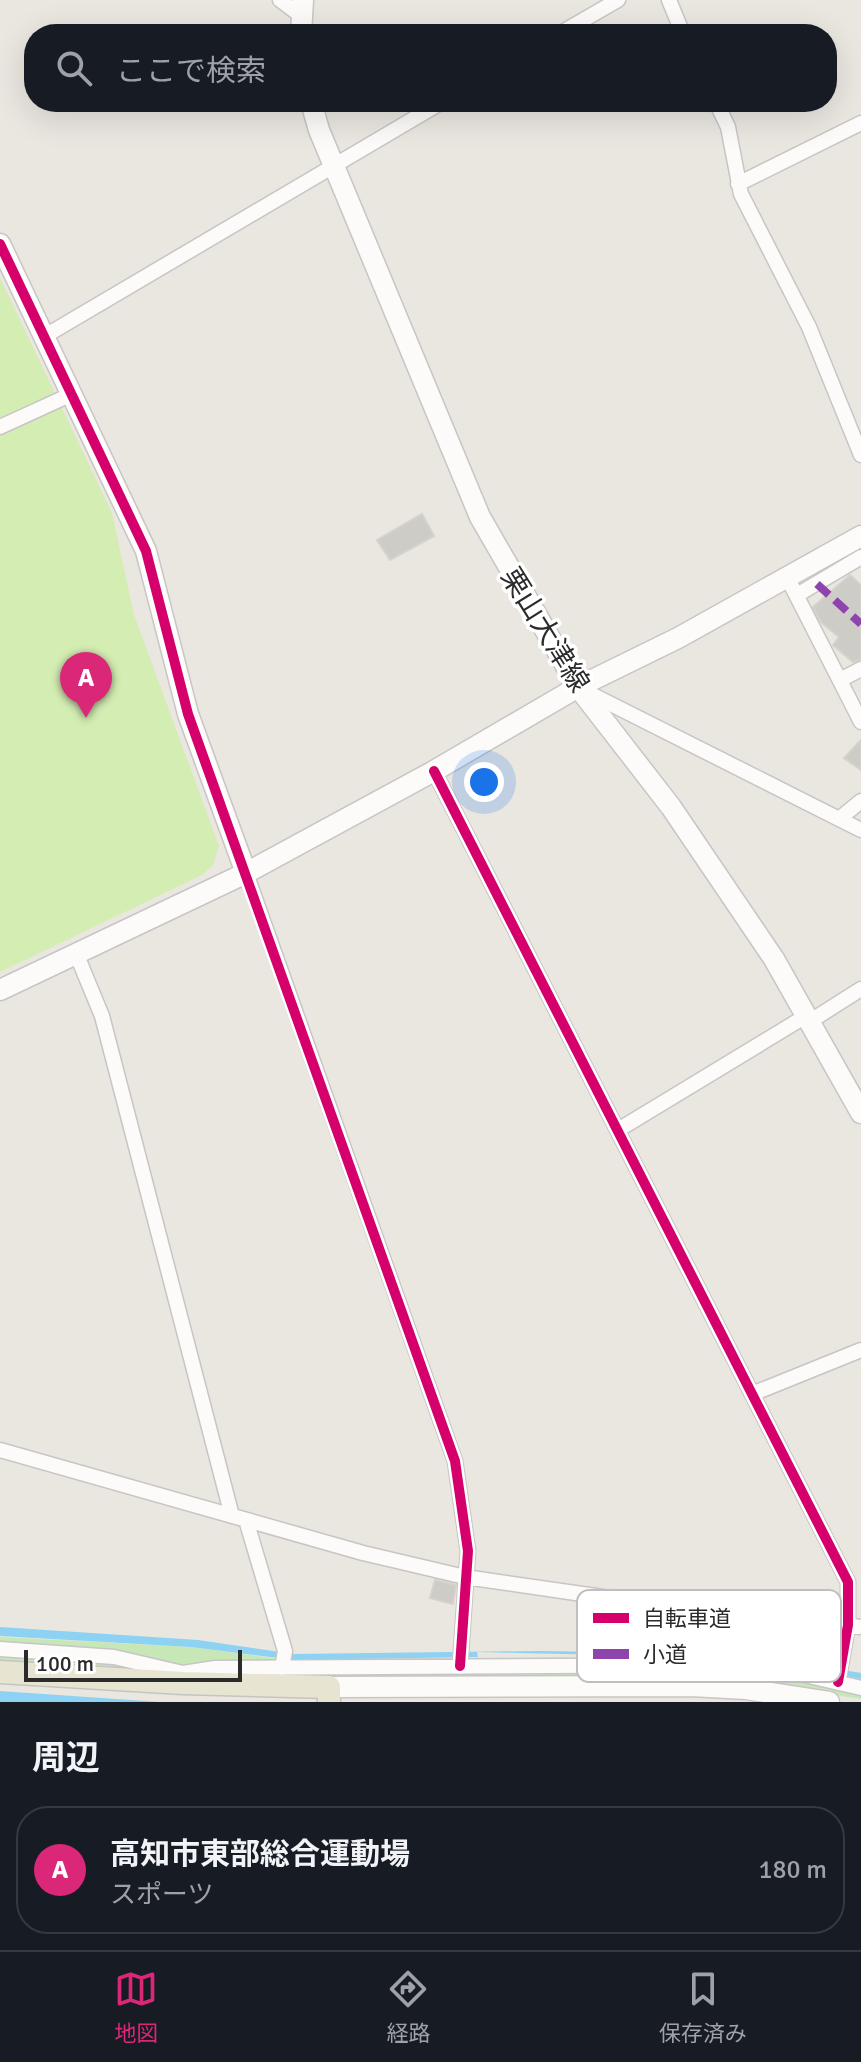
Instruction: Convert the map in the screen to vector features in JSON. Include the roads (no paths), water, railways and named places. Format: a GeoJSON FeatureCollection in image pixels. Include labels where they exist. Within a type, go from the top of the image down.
{"type":"FeatureCollection","features":[{"type":"Feature","properties":{"kind":"main road"},"geometry":{"type":"LineString","coordinates":[[0,1672],[183,1678],[329,1695]]}},
{"type":"Feature","properties":{"kind":"street"},"geometry":{"type":"LineString","coordinates":[[280,0],[301,16]]}},
{"type":"Feature","properties":{"kind":"street"},"geometry":{"type":"LineString","coordinates":[[576,24],[618,0]]}},
{"type":"Feature","properties":{"kind":"street"},"geometry":{"type":"LineString","coordinates":[[669,0],[679,24]]}},
{"type":"Feature","properties":{"kind":"street","name":"栗山大津線"},"geometry":{"type":"LineString","coordinates":[[315,112],[480,517],[512,578],[578,687],[671,807],[774,959],[861,1113]]}},
{"type":"Feature","properties":{"kind":"street"},"geometry":{"type":"LineString","coordinates":[[45,336],[425,112]]}},
{"type":"Feature","properties":{"kind":"street"},"geometry":{"type":"LineString","coordinates":[[721,112],[728,127],[738,184],[782,279],[809,327],[861,455]]}},
{"type":"Feature","properties":{"kind":"street"},"geometry":{"type":"LineString","coordinates":[[738,184],[861,123]]}},
{"type":"Feature","properties":{"kind":"street"},"geometry":{"type":"LineString","coordinates":[[0,244],[146,551],[188,714],[455,1461],[468,1551],[460,1666]]}},
{"type":"Feature","properties":{"kind":"street"},"geometry":{"type":"LineString","coordinates":[[0,427],[72,394]]}},
{"type":"Feature","properties":{"kind":"street"},"geometry":{"type":"LineString","coordinates":[[0,990],[246,873],[434,771],[578,687],[678,638],[854,560],[861,536]]}},
{"type":"Feature","properties":{"kind":"street"},"geometry":{"type":"LineString","coordinates":[[792,586],[861,722]]}},
{"type":"Feature","properties":{"kind":"street"},"geometry":{"type":"LineString","coordinates":[[840,680],[861,669]]}},
{"type":"Feature","properties":{"kind":"street"},"geometry":{"type":"LineString","coordinates":[[578,687],[861,830]]}},
{"type":"Feature","properties":{"kind":"street"},"geometry":{"type":"LineString","coordinates":[[434,771],[848,1582],[854,1626],[841,1671]]}},
{"type":"Feature","properties":{"kind":"street"},"geometry":{"type":"LineString","coordinates":[[839,819],[861,801]]}},
{"type":"Feature","properties":{"kind":"street"},"geometry":{"type":"LineString","coordinates":[[76,953],[102,1016],[239,1518],[285,1651],[282,1668]]}},
{"type":"Feature","properties":{"kind":"street"},"geometry":{"type":"LineString","coordinates":[[618,1130],[861,989]]}},
{"type":"Feature","properties":{"kind":"street"},"geometry":{"type":"LineString","coordinates":[[752,1394],[861,1350]]}},
{"type":"Feature","properties":{"kind":"street"},"geometry":{"type":"LineString","coordinates":[[0,1450],[239,1518],[465,1577],[577,1593]]}},
{"type":"Feature","properties":{"kind":"street"},"geometry":{"type":"LineString","coordinates":[[0,1649],[114,1657],[183,1678],[215,1668],[577,1666]]}},
{"type":"Feature","properties":{"kind":"street"},"geometry":{"type":"LineString","coordinates":[[841,1675],[861,1688]]}},
{"type":"Feature","properties":{"kind":"street"},"geometry":{"type":"LineString","coordinates":[[329,1695],[691,1686],[746,1689],[829,1702]]}},
{"type":"Feature","properties":{"kind":"water"},"geometry":{"type":"Polygon","coordinates":[[[0,1627],[198,1640],[294,1654],[540,1651],[577,1652],[577,1654],[477,1652],[478,1657],[295,1660],[191,1647],[0,1636],[0,1627]]]}},
{"type":"Feature","properties":{"kind":"water"},"geometry":{"type":"Polygon","coordinates":[[[841,1670],[861,1673],[861,1679],[841,1675],[841,1670]]]}},
{"type":"Feature","properties":{"kind":"water"},"geometry":{"type":"Polygon","coordinates":[[[0,1691],[160,1702],[0,1702],[0,1691]]]}},
{"type":"Feature","properties":{"kind":"place","name":"高知市東部総合運動場"},"geometry":{"type":"Point","coordinates":[86,718]}}]}
